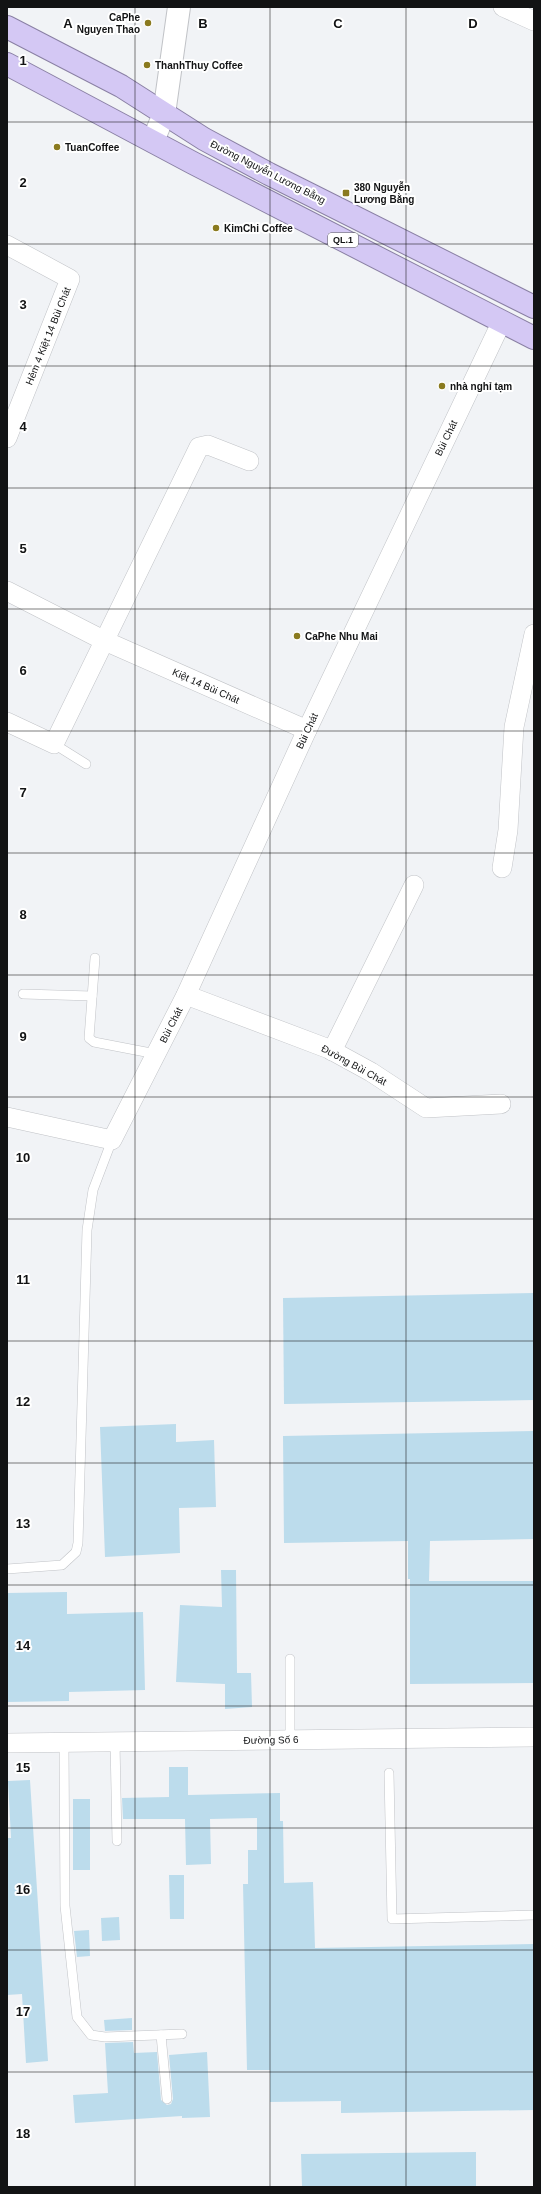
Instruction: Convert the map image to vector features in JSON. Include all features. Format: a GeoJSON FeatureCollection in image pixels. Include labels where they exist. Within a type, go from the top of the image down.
{"type":"FeatureCollection","features":[{"type":"Feature","properties":{"kind":"highway","name":"Đường Nguyễn Lương Bằng"},"geometry":{"type":"LineString","coordinates":[[7,27],[121,86],[204,139],[269,174],[534,307]]}},
{"type":"Feature","properties":{"kind":"highway","name":"QL.1"},"geometry":{"type":"LineString","coordinates":[[7,64],[153,142],[534,338]]}},
{"type":"Feature","properties":{"kind":"street"},"geometry":{"type":"LineString","coordinates":[[153,142],[164,114],[179,7]]}},
{"type":"Feature","properties":{"kind":"street"},"geometry":{"type":"LineString","coordinates":[[503,7],[534,21]]}},
{"type":"Feature","properties":{"kind":"street","name":"Hẻm 4 Kiệt 14 Bùi Chát"},"geometry":{"type":"LineString","coordinates":[[7,245],[70,279],[7,438]]}},
{"type":"Feature","properties":{"kind":"street","name":"Bùi Chát"},"geometry":{"type":"LineString","coordinates":[[112,1140],[186,995],[307,730],[502,321]]}},
{"type":"Feature","properties":{"kind":"street"},"geometry":{"type":"LineString","coordinates":[[7,722],[54,744],[199,447],[208,445],[249,462]]}},
{"type":"Feature","properties":{"kind":"street","name":"Kiệt 14 Bùi Chát"},"geometry":{"type":"LineString","coordinates":[[7,591],[104,641],[307,730]]}},
{"type":"Feature","properties":{"kind":"street"},"geometry":{"type":"LineString","coordinates":[[502,868],[508,830],[514,727],[534,634]]}},
{"type":"Feature","properties":{"kind":"street"},"geometry":{"type":"LineString","coordinates":[[332,1050],[414,885]]}},
{"type":"Feature","properties":{"kind":"street","name":"Đường Bùi Chát"},"geometry":{"type":"LineString","coordinates":[[186,995],[332,1050],[372,1072],[426,1108],[501,1104]]}},
{"type":"Feature","properties":{"kind":"street"},"geometry":{"type":"LineString","coordinates":[[7,1117],[112,1140]]}},
{"type":"Feature","properties":{"kind":"street","name":"Đường Số 6"},"geometry":{"type":"LineString","coordinates":[[7,1743],[534,1737]]}},
{"type":"Feature","properties":{"kind":"lane"},"geometry":{"type":"LineString","coordinates":[[54,744],[86,764]]}},
{"type":"Feature","properties":{"kind":"lane"},"geometry":{"type":"LineString","coordinates":[[95,958],[89,1034],[91,1041],[156,1054]]}},
{"type":"Feature","properties":{"kind":"lane"},"geometry":{"type":"LineString","coordinates":[[23,994],[92,996]]}},
{"type":"Feature","properties":{"kind":"lane"},"geometry":{"type":"LineString","coordinates":[[7,1569],[62,1565],[76,1552],[78,1543],[87,1230],[93,1190],[112,1140]]}},
{"type":"Feature","properties":{"kind":"lane"},"geometry":{"type":"LineString","coordinates":[[290,1659],[290,1740]]}},
{"type":"Feature","properties":{"kind":"lane"},"geometry":{"type":"LineString","coordinates":[[115,1742],[117,1841]]}},
{"type":"Feature","properties":{"kind":"lane"},"geometry":{"type":"LineString","coordinates":[[64,1743],[65,1906],[77,2017],[91,2035],[105,2037],[182,2034]]}},
{"type":"Feature","properties":{"kind":"lane"},"geometry":{"type":"LineString","coordinates":[[389,1773],[392,1920],[534,1915]]}},
{"type":"Feature","properties":{"kind":"lane"},"geometry":{"type":"LineString","coordinates":[[161,2035],[167,2099]]}},
{"type":"Feature","properties":{"kind":"building"},"geometry":{"type":"Polygon","coordinates":[[[534,1293],[534,1400],[284,1404],[283,1298],[534,1293]]]}},
{"type":"Feature","properties":{"kind":"building"},"geometry":{"type":"Polygon","coordinates":[[[176,1424],[176,1442],[214,1440],[216,1507],[179,1508],[180,1553],[105,1557],[100,1427],[176,1424]]]}},
{"type":"Feature","properties":{"kind":"building"},"geometry":{"type":"Polygon","coordinates":[[[534,1431],[534,1539],[430,1541],[429,1581],[534,1581],[534,1683],[410,1684],[410,1579],[408,1579],[408,1541],[284,1543],[283,1436],[534,1431]]]}},
{"type":"Feature","properties":{"kind":"building"},"geometry":{"type":"Polygon","coordinates":[[[221,1570],[236,1570],[237,1673],[251,1673],[252,1707],[225,1709],[225,1684],[176,1682],[180,1605],[222,1607],[221,1570]]]}},
{"type":"Feature","properties":{"kind":"building"},"geometry":{"type":"Polygon","coordinates":[[[67,1592],[67,1614],[143,1612],[145,1690],[69,1692],[69,1701],[7,1702],[7,1593],[67,1592]]]}},
{"type":"Feature","properties":{"kind":"building"},"geometry":{"type":"Polygon","coordinates":[[[169,1767],[188,1767],[188,1795],[280,1793],[280,1821],[283,1821],[284,1883],[313,1882],[315,1948],[534,1944],[534,2110],[341,2113],[341,2101],[270,2102],[270,2070],[247,2070],[243,1884],[248,1884],[248,1850],[257,1850],[257,1818],[210,1819],[211,1864],[186,1865],[185,1819],[123,1819],[122,1798],[169,1797],[169,1767]]]}},
{"type":"Feature","properties":{"kind":"building"},"geometry":{"type":"Polygon","coordinates":[[[30,1780],[48,2061],[26,2063],[22,1994],[7,1995],[7,1838],[11,1838],[8,1781],[30,1780]]]}},
{"type":"Feature","properties":{"kind":"building"},"geometry":{"type":"Polygon","coordinates":[[[73,1799],[90,1799],[90,1870],[73,1870],[73,1799]]]}},
{"type":"Feature","properties":{"kind":"building"},"geometry":{"type":"Polygon","coordinates":[[[169,1875],[184,1875],[184,1919],[170,1919],[169,1875]]]}},
{"type":"Feature","properties":{"kind":"building"},"geometry":{"type":"Polygon","coordinates":[[[119,1917],[120,1940],[102,1941],[101,1918],[119,1917]]]}},
{"type":"Feature","properties":{"kind":"building"},"geometry":{"type":"Polygon","coordinates":[[[89,1930],[90,1956],[77,1957],[74,1931],[89,1930]]]}},
{"type":"Feature","properties":{"kind":"building"},"geometry":{"type":"Polygon","coordinates":[[[132,2018],[132,2030],[105,2031],[104,2020],[132,2018]]]}},
{"type":"Feature","properties":{"kind":"building"},"geometry":{"type":"Polygon","coordinates":[[[133,2042],[134,2053],[157,2052],[161,2100],[167,2105],[171,2104],[173,2099],[169,2055],[207,2052],[210,2117],[182,2118],[182,2116],[75,2123],[73,2095],[108,2093],[105,2043],[133,2042]]]}},
{"type":"Feature","properties":{"kind":"building"},"geometry":{"type":"Polygon","coordinates":[[[476,2152],[476,2187],[302,2187],[301,2154],[476,2152]]]}},
{"type":"Feature","properties":{"kind":"place","name":"CaPhe Nguyen Thao"},"geometry":{"type":"Point","coordinates":[148,23]}},
{"type":"Feature","properties":{"kind":"place","name":"ThanhThuy Coffee"},"geometry":{"type":"Point","coordinates":[147,65]}},
{"type":"Feature","properties":{"kind":"place","name":"TuanCoffee"},"geometry":{"type":"Point","coordinates":[57,147]}},
{"type":"Feature","properties":{"kind":"place","name":"380 Nguyễn Lương Bằng"},"geometry":{"type":"Point","coordinates":[346,193]}},
{"type":"Feature","properties":{"kind":"place","name":"KimChi Coffee"},"geometry":{"type":"Point","coordinates":[216,228]}},
{"type":"Feature","properties":{"kind":"place","name":"nhà nghỉ tạm"},"geometry":{"type":"Point","coordinates":[442,386]}},
{"type":"Feature","properties":{"kind":"place","name":"CaPhe Nhu Mai"},"geometry":{"type":"Point","coordinates":[297,636]}}]}
